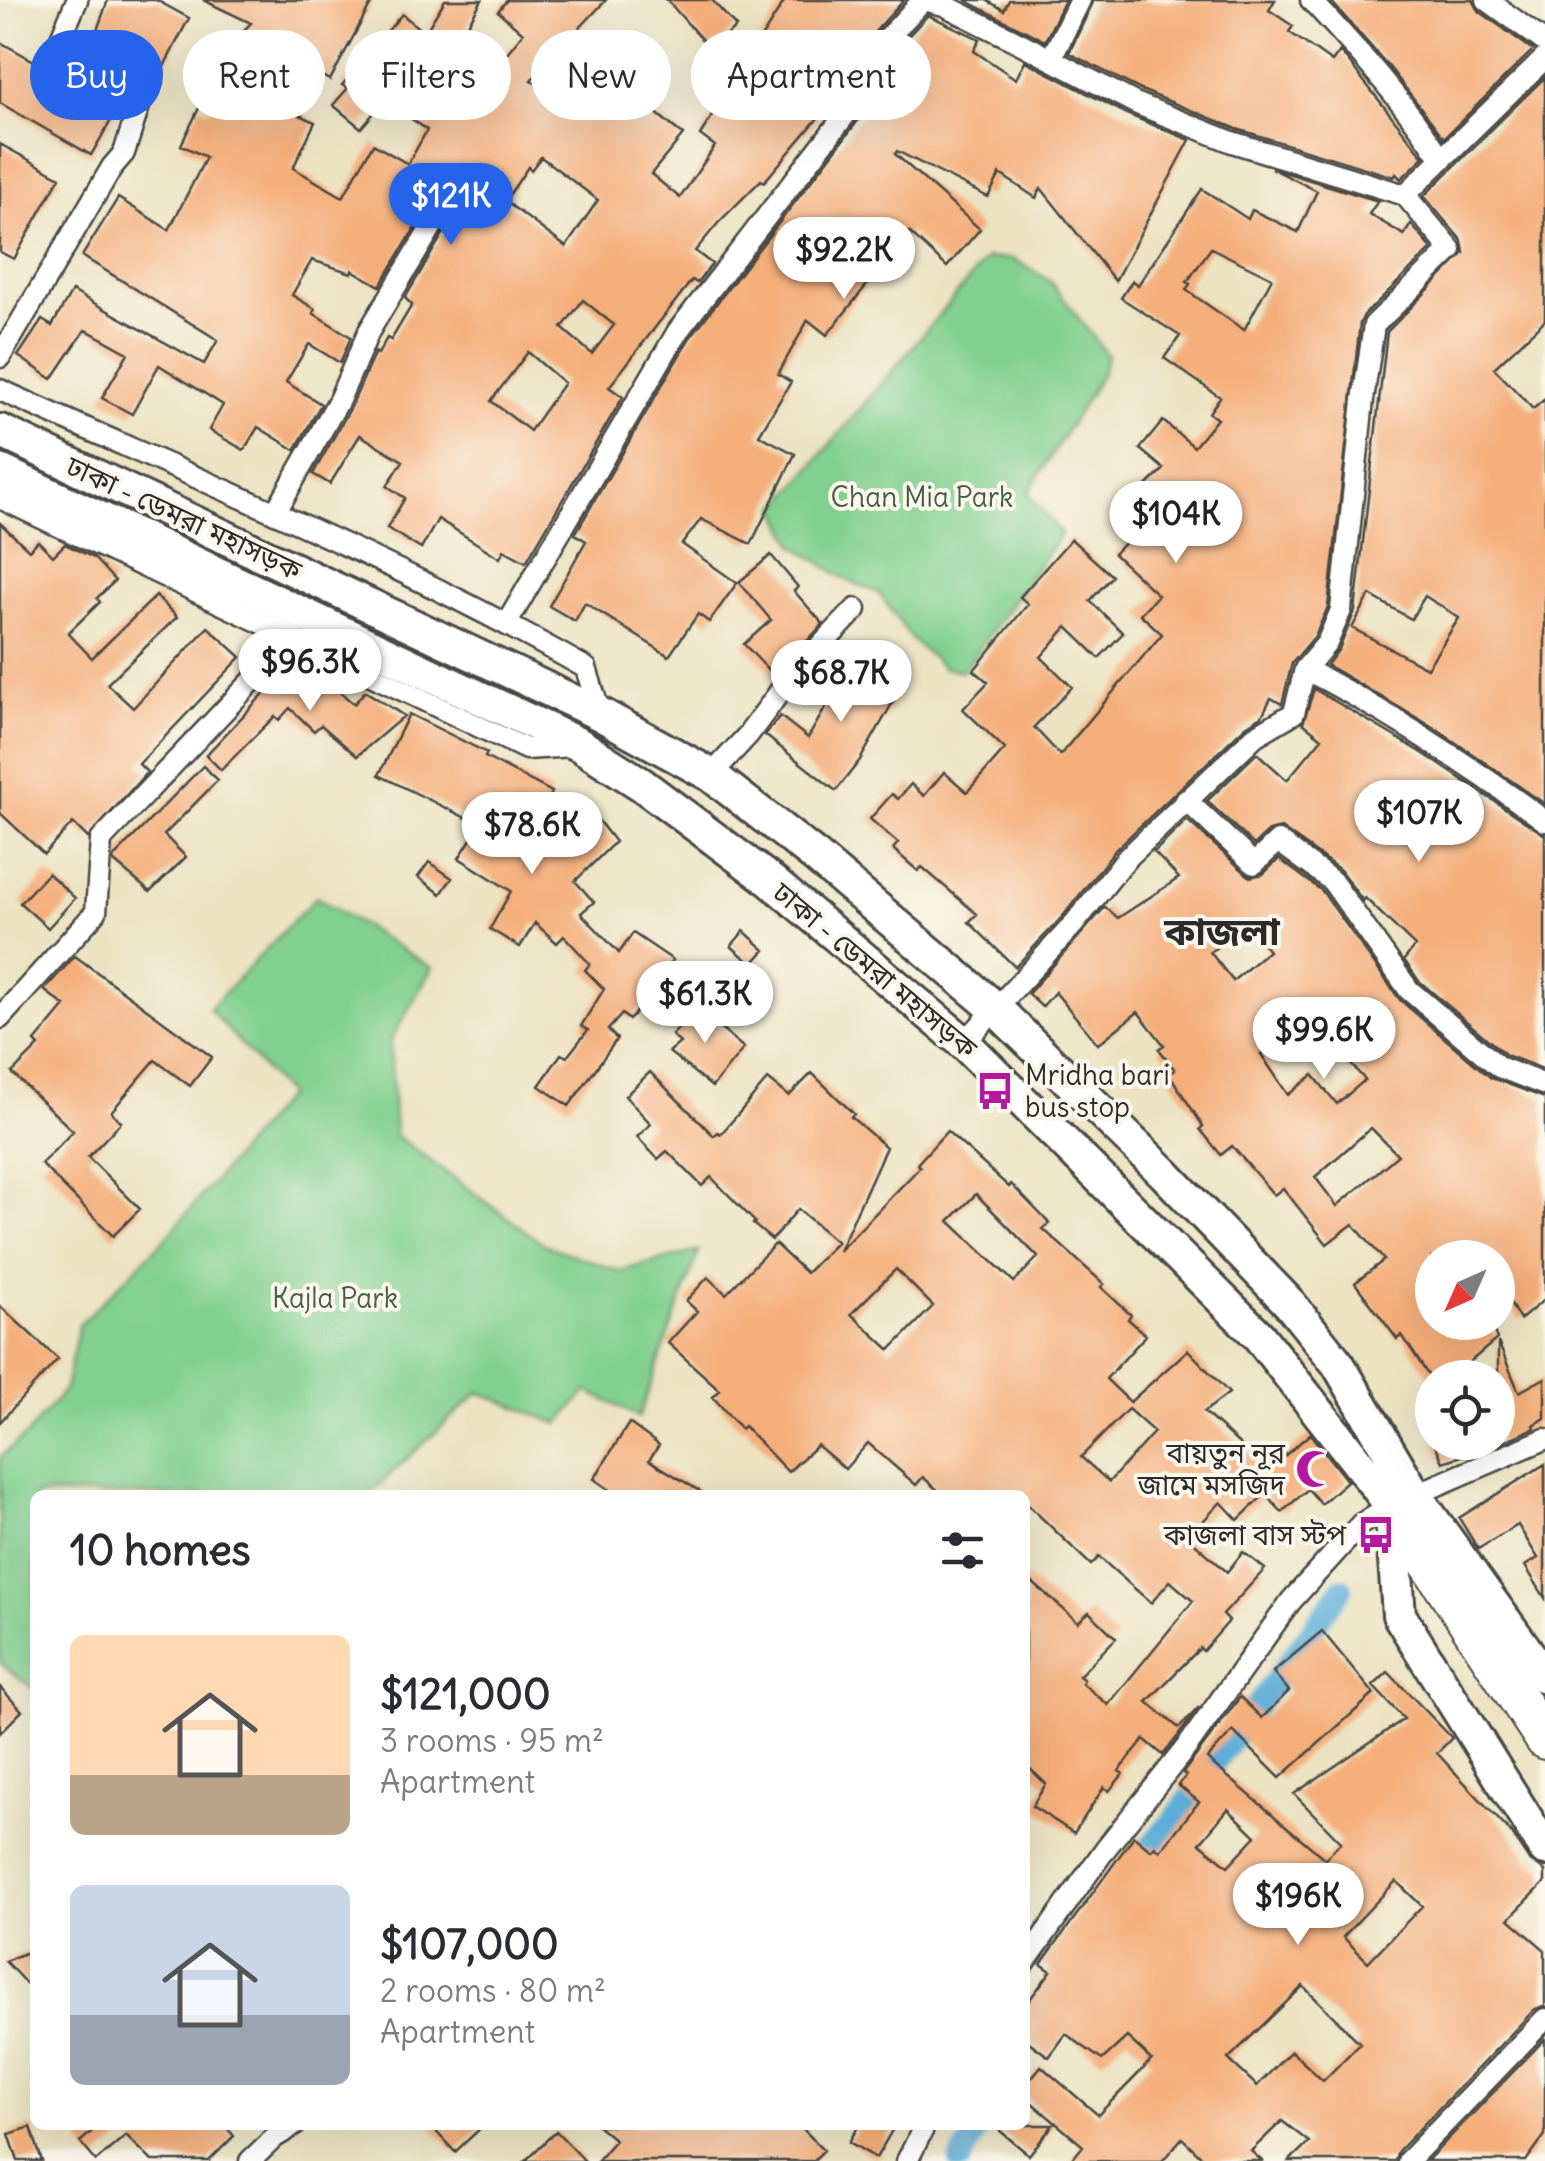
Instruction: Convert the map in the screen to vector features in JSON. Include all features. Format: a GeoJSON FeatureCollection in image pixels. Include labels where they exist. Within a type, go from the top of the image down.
{"type":"FeatureCollection","features":[{"type":"Feature","properties":{"kind":"highway"},"geometry":{"type":"LineString","coordinates":[[1403,1500],[1545,1762]]}},
{"type":"Feature","properties":{"kind":"highway"},"geometry":{"type":"LineString","coordinates":[[1481,1644],[1545,1740]]}},
{"type":"Feature","properties":{"kind":"main road","name":"ঢাকা - ডেমরা মহাসড়ক"},"geometry":{"type":"LineString","coordinates":[[0,430],[600,714],[711,775],[1006,1018],[1164,1172],[1290,1304],[1338,1364],[1403,1500],[1399,1615],[1545,1849]]}},
{"type":"Feature","properties":{"kind":"main road","name":"ঢাকা - ডেমরা মহাসড়ক"},"geometry":{"type":"LineString","coordinates":[[0,471],[580,745],[641,784],[771,882],[975,1053],[1258,1335],[1403,1500],[1545,1678]]}},
{"type":"Feature","properties":{"kind":"main road"},"geometry":{"type":"LineString","coordinates":[[975,1053],[1006,1018]]}},
{"type":"Feature","properties":{"kind":"main road"},"geometry":{"type":"LineString","coordinates":[[1258,1335],[1290,1304]]}},
{"type":"Feature","properties":{"kind":"street"},"geometry":{"type":"LineString","coordinates":[[0,357],[112,167],[124,154],[139,106],[129,84],[62,35],[77,0]]}},
{"type":"Feature","properties":{"kind":"street"},"geometry":{"type":"LineString","coordinates":[[507,623],[678,331],[864,92],[869,58],[924,0],[944,6],[1135,104],[1232,142],[1405,195],[1451,250],[1374,325],[1341,610],[1328,644],[1305,669],[1294,713],[1256,736],[1126,859],[1006,1018]]}},
{"type":"Feature","properties":{"kind":"street"},"geometry":{"type":"LineString","coordinates":[[1051,59],[1080,0]]}},
{"type":"Feature","properties":{"kind":"street"},"geometry":{"type":"LineString","coordinates":[[1312,0],[1365,59],[1442,159]]}},
{"type":"Feature","properties":{"kind":"street"},"geometry":{"type":"LineString","coordinates":[[1486,0],[1545,42]]}},
{"type":"Feature","properties":{"kind":"street"},"geometry":{"type":"LineString","coordinates":[[1405,195],[1545,58]]}},
{"type":"Feature","properties":{"kind":"street"},"geometry":{"type":"LineString","coordinates":[[275,512],[338,400],[369,330],[434,223]]}},
{"type":"Feature","properties":{"kind":"street"},"geometry":{"type":"LineString","coordinates":[[2,394],[275,512],[507,623],[586,668],[600,714]]}},
{"type":"Feature","properties":{"kind":"street"},"geometry":{"type":"LineString","coordinates":[[0,498],[526,749],[580,745]]}},
{"type":"Feature","properties":{"kind":"street"},"geometry":{"type":"LineString","coordinates":[[711,775],[748,735],[790,678],[856,609]]}},
{"type":"Feature","properties":{"kind":"street"},"geometry":{"type":"LineString","coordinates":[[0,1018],[96,912],[101,840],[294,637]]}},
{"type":"Feature","properties":{"kind":"street"},"geometry":{"type":"LineString","coordinates":[[1305,669],[1374,705],[1545,822]]}},
{"type":"Feature","properties":{"kind":"street"},"geometry":{"type":"LineString","coordinates":[[1186,800],[1254,864],[1278,842],[1332,881],[1409,990],[1500,1068],[1545,1085]]}},
{"type":"Feature","properties":{"kind":"street"},"geometry":{"type":"LineString","coordinates":[[1030,1955],[1291,1601],[1361,1524],[1403,1500],[1545,1439]]}},
{"type":"Feature","properties":{"kind":"street"},"geometry":{"type":"LineString","coordinates":[[1408,2161],[1545,2019]]}},
{"type":"Feature","properties":{"kind":"street"},"geometry":{"type":"LineString","coordinates":[[250,2161],[287,2130]]}},
{"type":"Feature","properties":{"kind":"street"},"geometry":{"type":"LineString","coordinates":[[907,2161],[922,2130]]}},
{"type":"Feature","properties":{"kind":"green space","name":"Chan Mia Park"},"geometry":{"type":"Polygon","coordinates":[[[987,258],[1013,259],[1050,281],[1107,355],[1102,373],[1028,493],[1061,534],[963,671],[944,668],[912,640],[879,593],[845,579],[795,546],[777,508],[987,258]]]}},
{"type":"Feature","properties":{"kind":"green space","name":"Kajla Park"},"geometry":{"type":"Polygon","coordinates":[[[316,897],[432,968],[390,1042],[395,1135],[545,1245],[619,1271],[699,1251],[639,1417],[587,1391],[559,1424],[479,1392],[373,1490],[30,1490],[30,1686],[0,1663],[0,1457],[28,1434],[65,1389],[79,1325],[165,1239],[287,1095],[209,1009],[316,897]]]}},
{"type":"Feature","properties":{"kind":"building"},"geometry":{"type":"Polygon","coordinates":[[[108,0],[156,0],[189,18],[163,68],[163,30],[97,30],[108,0]]]}},
{"type":"Feature","properties":{"kind":"building"},"geometry":{"type":"Polygon","coordinates":[[[203,0],[373,0],[357,30],[345,30],[345,52],[330,80],[325,78],[325,30],[244,30],[251,23],[203,0]]]}},
{"type":"Feature","properties":{"kind":"building"},"geometry":{"type":"Polygon","coordinates":[[[445,0],[482,0],[465,30],[436,30],[429,26],[445,0]]]}},
{"type":"Feature","properties":{"kind":"building"},"geometry":{"type":"Polygon","coordinates":[[[507,0],[606,0],[578,30],[531,30],[531,120],[665,120],[683,135],[651,174],[680,198],[715,146],[700,135],[709,120],[816,120],[764,182],[761,180],[719,222],[695,251],[712,264],[697,283],[692,280],[609,387],[623,397],[526,562],[504,550],[500,558],[438,519],[421,549],[387,528],[405,498],[387,486],[403,461],[360,435],[330,484],[313,474],[351,407],[375,352],[378,354],[387,338],[391,340],[412,305],[405,298],[446,229],[446,217],[440,211],[423,215],[380,286],[352,270],[351,273],[312,260],[292,295],[351,337],[340,363],[309,344],[286,382],[321,404],[295,450],[258,427],[244,450],[209,430],[223,405],[159,365],[132,414],[102,398],[128,353],[88,331],[52,379],[18,356],[42,320],[52,326],[72,291],[204,364],[218,340],[82,256],[118,198],[169,230],[206,157],[181,145],[193,120],[311,120],[315,122],[293,168],[343,197],[373,144],[408,164],[427,130],[413,120],[511,120],[511,48],[523,33],[498,11],[507,0]],[[541,157],[531,170],[528,167],[505,201],[566,247],[598,200],[541,157]],[[583,300],[562,328],[592,354],[614,325],[583,300]],[[528,352],[491,401],[530,431],[564,383],[528,352]]]}},
{"type":"Feature","properties":{"kind":"building"},"geometry":{"type":"Polygon","coordinates":[[[667,0],[712,0],[736,27],[733,30],[693,30],[667,0]]]}},
{"type":"Feature","properties":{"kind":"building"},"geometry":{"type":"Polygon","coordinates":[[[785,0],[904,0],[876,30],[766,30],[785,0]]]}},
{"type":"Feature","properties":{"kind":"building"},"geometry":{"type":"Polygon","coordinates":[[[965,0],[986,0],[1004,10],[1009,0],[1065,0],[1045,41],[965,0]]]}},
{"type":"Feature","properties":{"kind":"building"},"geometry":{"type":"Polygon","coordinates":[[[1094,0],[1275,0],[1269,10],[1293,26],[1289,32],[1332,62],[1340,51],[1424,157],[1401,179],[1396,174],[1394,177],[1237,129],[1141,90],[1069,53],[1094,0]]]}},
{"type":"Feature","properties":{"kind":"building"},"geometry":{"type":"Polygon","coordinates":[[[1330,0],[1473,0],[1479,11],[1533,50],[1444,138],[1330,0]]]}},
{"type":"Feature","properties":{"kind":"building"},"geometry":{"type":"Polygon","coordinates":[[[402,14],[421,30],[388,30],[402,14]]]}},
{"type":"Feature","properties":{"kind":"building"},"geometry":{"type":"Polygon","coordinates":[[[928,15],[980,39],[974,51],[1016,79],[1025,61],[1129,115],[1190,140],[1115,281],[1041,188],[1036,198],[1000,174],[988,197],[897,151],[895,154],[980,229],[947,267],[909,232],[827,335],[808,320],[778,374],[791,382],[759,435],[795,454],[751,544],[701,519],[682,544],[737,583],[709,622],[698,614],[669,656],[585,603],[575,621],[549,606],[586,541],[575,534],[689,339],[859,120],[931,120],[931,30],[914,30],[928,15]]]}},
{"type":"Feature","properties":{"kind":"building"},"geometry":{"type":"Polygon","coordinates":[[[0,42],[30,59],[30,120],[111,120],[91,155],[0,103],[0,42]]]}},
{"type":"Feature","properties":{"kind":"building"},"geometry":{"type":"Polygon","coordinates":[[[1545,77],[1545,320],[1494,368],[1533,409],[1545,399],[1545,804],[1436,729],[1327,665],[1339,649],[1355,611],[1387,332],[1464,253],[1462,241],[1424,196],[1545,77]],[[1370,595],[1352,628],[1427,668],[1459,618],[1425,596],[1411,619],[1370,595]]]}},
{"type":"Feature","properties":{"kind":"building"},"geometry":{"type":"Polygon","coordinates":[[[345,91],[345,115],[333,105],[345,91]]]}},
{"type":"Feature","properties":{"kind":"building"},"geometry":{"type":"Polygon","coordinates":[[[351,120],[368,120],[361,128],[351,120]]]}},
{"type":"Feature","properties":{"kind":"building"},"geometry":{"type":"Polygon","coordinates":[[[0,144],[60,177],[14,259],[0,252],[0,144]]]}},
{"type":"Feature","properties":{"kind":"building"},"geometry":{"type":"Polygon","coordinates":[[[1271,168],[1378,201],[1369,214],[1404,235],[1411,224],[1432,249],[1360,323],[1328,607],[1315,636],[1292,663],[1282,704],[1271,698],[1262,716],[1246,726],[1116,849],[1063,916],[1015,967],[969,922],[977,914],[922,867],[918,871],[893,849],[898,843],[870,819],[892,794],[898,799],[911,784],[924,796],[944,772],[967,792],[1005,749],[963,709],[988,682],[974,670],[1028,604],[1020,597],[1071,539],[1112,576],[1090,601],[1123,633],[1099,658],[1067,627],[1041,657],[1072,687],[1034,727],[1060,755],[1162,634],[1140,614],[1158,595],[1114,554],[1135,532],[1117,515],[1164,469],[1140,449],[1163,421],[1194,447],[1217,419],[1209,413],[1220,397],[1164,358],[1180,336],[1121,298],[1132,281],[1138,285],[1202,189],[1248,219],[1252,210],[1298,232],[1317,191],[1271,168]],[[1211,248],[1187,282],[1190,284],[1186,290],[1244,330],[1272,278],[1211,248]]]}},
{"type":"Feature","properties":{"kind":"building"},"geometry":{"type":"Polygon","coordinates":[[[0,523],[29,550],[38,541],[53,556],[65,544],[94,558],[115,581],[68,633],[92,658],[156,596],[177,617],[107,684],[133,708],[208,627],[241,657],[139,764],[147,772],[88,838],[73,823],[44,854],[0,813],[0,523]]]}},
{"type":"Feature","properties":{"kind":"building"},"geometry":{"type":"Polygon","coordinates":[[[771,555],[798,587],[794,591],[823,624],[774,676],[744,644],[771,620],[739,582],[771,555]]]}},
{"type":"Feature","properties":{"kind":"building"},"geometry":{"type":"Polygon","coordinates":[[[856,655],[902,686],[860,760],[836,791],[765,735],[780,716],[808,738],[856,655]]]}},
{"type":"Feature","properties":{"kind":"building"},"geometry":{"type":"Polygon","coordinates":[[[302,658],[327,674],[323,678],[354,704],[365,691],[404,716],[357,756],[321,725],[314,731],[290,708],[279,720],[275,716],[221,770],[206,755],[302,658]]]}},
{"type":"Feature","properties":{"kind":"building"},"geometry":{"type":"Polygon","coordinates":[[[1314,689],[1421,752],[1545,835],[1545,1070],[1506,1055],[1419,981],[1404,960],[1415,946],[1365,898],[1363,901],[1340,870],[1281,828],[1269,831],[1254,845],[1207,801],[1257,753],[1287,780],[1322,738],[1303,723],[1314,689]]]}},
{"type":"Feature","properties":{"kind":"building"},"geometry":{"type":"Polygon","coordinates":[[[409,714],[487,753],[485,757],[552,792],[547,802],[581,830],[594,815],[615,842],[575,881],[594,902],[581,913],[619,953],[633,933],[673,960],[633,1016],[629,1020],[622,1014],[608,1030],[617,1039],[569,1106],[539,1086],[561,1054],[567,1057],[588,1030],[581,1026],[604,989],[585,970],[590,964],[564,936],[557,943],[535,923],[520,947],[490,929],[511,891],[459,858],[480,825],[379,775],[409,714]]]}},
{"type":"Feature","properties":{"kind":"building"},"geometry":{"type":"Polygon","coordinates":[[[203,766],[218,780],[164,835],[186,857],[150,892],[113,861],[114,857],[203,766]]]}},
{"type":"Feature","properties":{"kind":"building"},"geometry":{"type":"Polygon","coordinates":[[[1187,820],[1250,877],[1263,874],[1279,859],[1322,891],[1400,1000],[1491,1078],[1545,1098],[1545,1299],[1520,1320],[1515,1311],[1515,1240],[1415,1240],[1415,1340],[1496,1340],[1472,1360],[1418,1360],[1402,1335],[1397,1339],[1355,1283],[1384,1260],[1353,1224],[1327,1244],[1283,1188],[1274,1195],[1232,1146],[1221,1155],[1200,1129],[1203,1126],[1169,1074],[1175,1070],[1159,1049],[1164,1045],[1138,1012],[1098,1044],[1055,992],[1042,1007],[1028,994],[1105,907],[1118,918],[1179,878],[1154,852],[1187,820]],[[1248,925],[1210,952],[1233,981],[1268,951],[1248,925]],[[1296,1028],[1261,1054],[1288,1095],[1313,1075],[1337,1104],[1365,1080],[1340,1052],[1323,1065],[1296,1028]],[[1371,1128],[1315,1177],[1337,1206],[1398,1155],[1371,1128]]]}},
{"type":"Feature","properties":{"kind":"building"},"geometry":{"type":"Polygon","coordinates":[[[429,862],[452,878],[441,894],[418,877],[429,862]]]}},
{"type":"Feature","properties":{"kind":"building"},"geometry":{"type":"Polygon","coordinates":[[[48,873],[75,898],[48,928],[20,903],[48,873]]]}},
{"type":"Feature","properties":{"kind":"building"},"geometry":{"type":"Polygon","coordinates":[[[744,931],[765,950],[752,964],[731,946],[744,931]]]}},
{"type":"Feature","properties":{"kind":"building"},"geometry":{"type":"Polygon","coordinates":[[[75,956],[212,1057],[190,1086],[155,1060],[111,1112],[121,1122],[88,1157],[140,1209],[113,1236],[41,1164],[73,1131],[12,1073],[39,1046],[35,1042],[65,1006],[44,990],[75,956]]]}},
{"type":"Feature","properties":{"kind":"building"},"geometry":{"type":"Polygon","coordinates":[[[704,1002],[717,1015],[711,1021],[744,1048],[712,1087],[669,1052],[680,1043],[672,1035],[704,1002]]]}},
{"type":"Feature","properties":{"kind":"building"},"geometry":{"type":"Polygon","coordinates":[[[650,1072],[714,1136],[721,1134],[768,1079],[789,1096],[812,1073],[854,1114],[851,1117],[886,1147],[839,1251],[920,1167],[917,1164],[947,1131],[1009,1187],[1011,1184],[1049,1223],[1043,1229],[1104,1284],[1101,1287],[1146,1335],[1106,1379],[1130,1402],[1188,1350],[1229,1393],[1204,1412],[1268,1470],[1310,1434],[1347,1481],[1321,1504],[1308,1489],[1282,1512],[1265,1494],[1238,1520],[1221,1502],[1188,1537],[1227,1572],[1243,1552],[1265,1569],[1223,1615],[1229,1621],[1203,1651],[1200,1648],[1147,1702],[1179,1728],[1199,1707],[1163,1755],[1144,1739],[1119,1771],[1123,1774],[1109,1791],[1104,1787],[1074,1833],[1032,1806],[1046,1784],[1030,1769],[1030,1580],[1078,1622],[1089,1612],[1116,1638],[1079,1676],[1108,1705],[1193,1601],[1170,1581],[1151,1603],[1099,1557],[1091,1565],[1030,1507],[1030,1490],[937,1490],[923,1477],[916,1485],[868,1443],[845,1469],[817,1445],[788,1472],[713,1397],[720,1390],[668,1343],[697,1311],[686,1301],[708,1277],[726,1294],[775,1244],[806,1273],[837,1242],[798,1209],[772,1240],[711,1177],[702,1186],[667,1151],[658,1159],[637,1137],[651,1124],[625,1096],[650,1072]],[[976,1194],[949,1221],[1014,1282],[1038,1257],[976,1194]],[[896,1269],[851,1314],[890,1350],[933,1306],[896,1269]],[[1128,1409],[1081,1457],[1109,1482],[1154,1432],[1128,1409]]]}},
{"type":"Feature","properties":{"kind":"building"},"geometry":{"type":"Polygon","coordinates":[[[0,1306],[58,1359],[0,1422],[0,1306]]]}},
{"type":"Feature","properties":{"kind":"building"},"geometry":{"type":"Polygon","coordinates":[[[1498,1342],[1506,1360],[1498,1360],[1498,1342]]]}},
{"type":"Feature","properties":{"kind":"building"},"geometry":{"type":"Polygon","coordinates":[[[1545,1378],[1545,1418],[1535,1428],[1515,1437],[1515,1382],[1519,1392],[1545,1378]]]}},
{"type":"Feature","properties":{"kind":"building"},"geometry":{"type":"Polygon","coordinates":[[[629,1423],[659,1445],[649,1460],[698,1490],[610,1490],[594,1479],[629,1423]]]}},
{"type":"Feature","properties":{"kind":"building"},"geometry":{"type":"Polygon","coordinates":[[[1545,1464],[1545,1598],[1525,1566],[1538,1558],[1518,1525],[1478,1549],[1459,1518],[1545,1464]]]}},
{"type":"Feature","properties":{"kind":"building"},"geometry":{"type":"Polygon","coordinates":[[[1322,1631],[1374,1694],[1280,1778],[1233,1731],[1207,1759],[1325,1859],[1341,1842],[1294,1794],[1404,1719],[1373,1686],[1388,1672],[1452,1738],[1437,1753],[1511,1833],[1529,1860],[1545,1871],[1545,1882],[1509,1919],[1545,1950],[1545,2006],[1535,2009],[1398,2151],[1395,2161],[1289,2161],[1309,2142],[1282,2121],[1251,2151],[1262,2161],[1206,2161],[1182,2138],[1162,2161],[1071,2161],[1083,2146],[1030,2101],[1030,2080],[1041,2066],[1098,2115],[1152,2060],[1127,2037],[1102,2060],[1066,2034],[1049,2057],[1030,2043],[1030,1999],[1051,1971],[1041,1964],[1134,1836],[1151,1850],[1155,1846],[1160,1851],[1199,1802],[1178,1785],[1240,1697],[1262,1718],[1289,1691],[1273,1672],[1322,1631]],[[1228,1809],[1200,1843],[1228,1866],[1256,1836],[1228,1809]],[[1396,1881],[1343,1937],[1368,1962],[1422,1906],[1396,1881]],[[1303,1986],[1228,2059],[1257,2086],[1291,2051],[1323,2081],[1360,2043],[1303,1986]]]}},
{"type":"Feature","properties":{"kind":"building"},"geometry":{"type":"Polygon","coordinates":[[[0,1687],[22,1711],[0,1733],[0,1687]]]}},
{"type":"Feature","properties":{"kind":"building"},"geometry":{"type":"Polygon","coordinates":[[[27,1952],[30,1955],[30,1988],[5,1961],[27,1952]]]}},
{"type":"Feature","properties":{"kind":"building"},"geometry":{"type":"Polygon","coordinates":[[[1545,2039],[1545,2135],[1526,2161],[1427,2161],[1545,2039]]]}},
{"type":"Feature","properties":{"kind":"building"},"geometry":{"type":"Polygon","coordinates":[[[1053,2125],[1029,2155],[999,2130],[1053,2125]]]}},
{"type":"Feature","properties":{"kind":"building"},"geometry":{"type":"Polygon","coordinates":[[[30,2127],[42,2161],[18,2161],[9,2134],[30,2127]]]}},
{"type":"Feature","properties":{"kind":"building"},"geometry":{"type":"Polygon","coordinates":[[[93,2130],[229,2130],[234,2136],[209,2161],[152,2161],[126,2135],[96,2161],[80,2142],[93,2130]]]}},
{"type":"Feature","properties":{"kind":"building"},"geometry":{"type":"Polygon","coordinates":[[[435,2130],[479,2130],[455,2152],[435,2130]]]}},
{"type":"Feature","properties":{"kind":"building"},"geometry":{"type":"Polygon","coordinates":[[[603,2130],[804,2130],[824,2150],[813,2161],[597,2161],[615,2140],[603,2130]]]}},
{"type":"Feature","properties":{"kind":"building"},"geometry":{"type":"Polygon","coordinates":[[[856,2130],[892,2130],[876,2158],[849,2142],[856,2130]]]}},
{"type":"Feature","properties":{"kind":"building"},"geometry":{"type":"Polygon","coordinates":[[[556,2131],[585,2161],[525,2161],[556,2131]]]}},
{"type":"Feature","properties":{"kind":"waterway"},"geometry":{"type":"LineString","coordinates":[[1130,1868],[1176,1816],[1342,1588]]}},
{"type":"Feature","properties":{"kind":"waterway"},"geometry":{"type":"LineString","coordinates":[[960,2161],[977,2130]]}},
{"type":"Feature","properties":{"kind":"place","name":"Mridha bari bus stop"},"geometry":{"type":"Point","coordinates":[995,1091]}},
{"type":"Feature","properties":{"kind":"place","name":"বায়তুন নূর জামে মসজিদ"},"geometry":{"type":"Point","coordinates":[1315,1469]}},
{"type":"Feature","properties":{"kind":"place","name":"কাজলা বাস স্টপ"},"geometry":{"type":"Point","coordinates":[1376,1535]}},
{"type":"Feature","properties":{"kind":"district","name":"কাজলা"},"geometry":{"type":"Point","coordinates":[1222,931]}}]}
